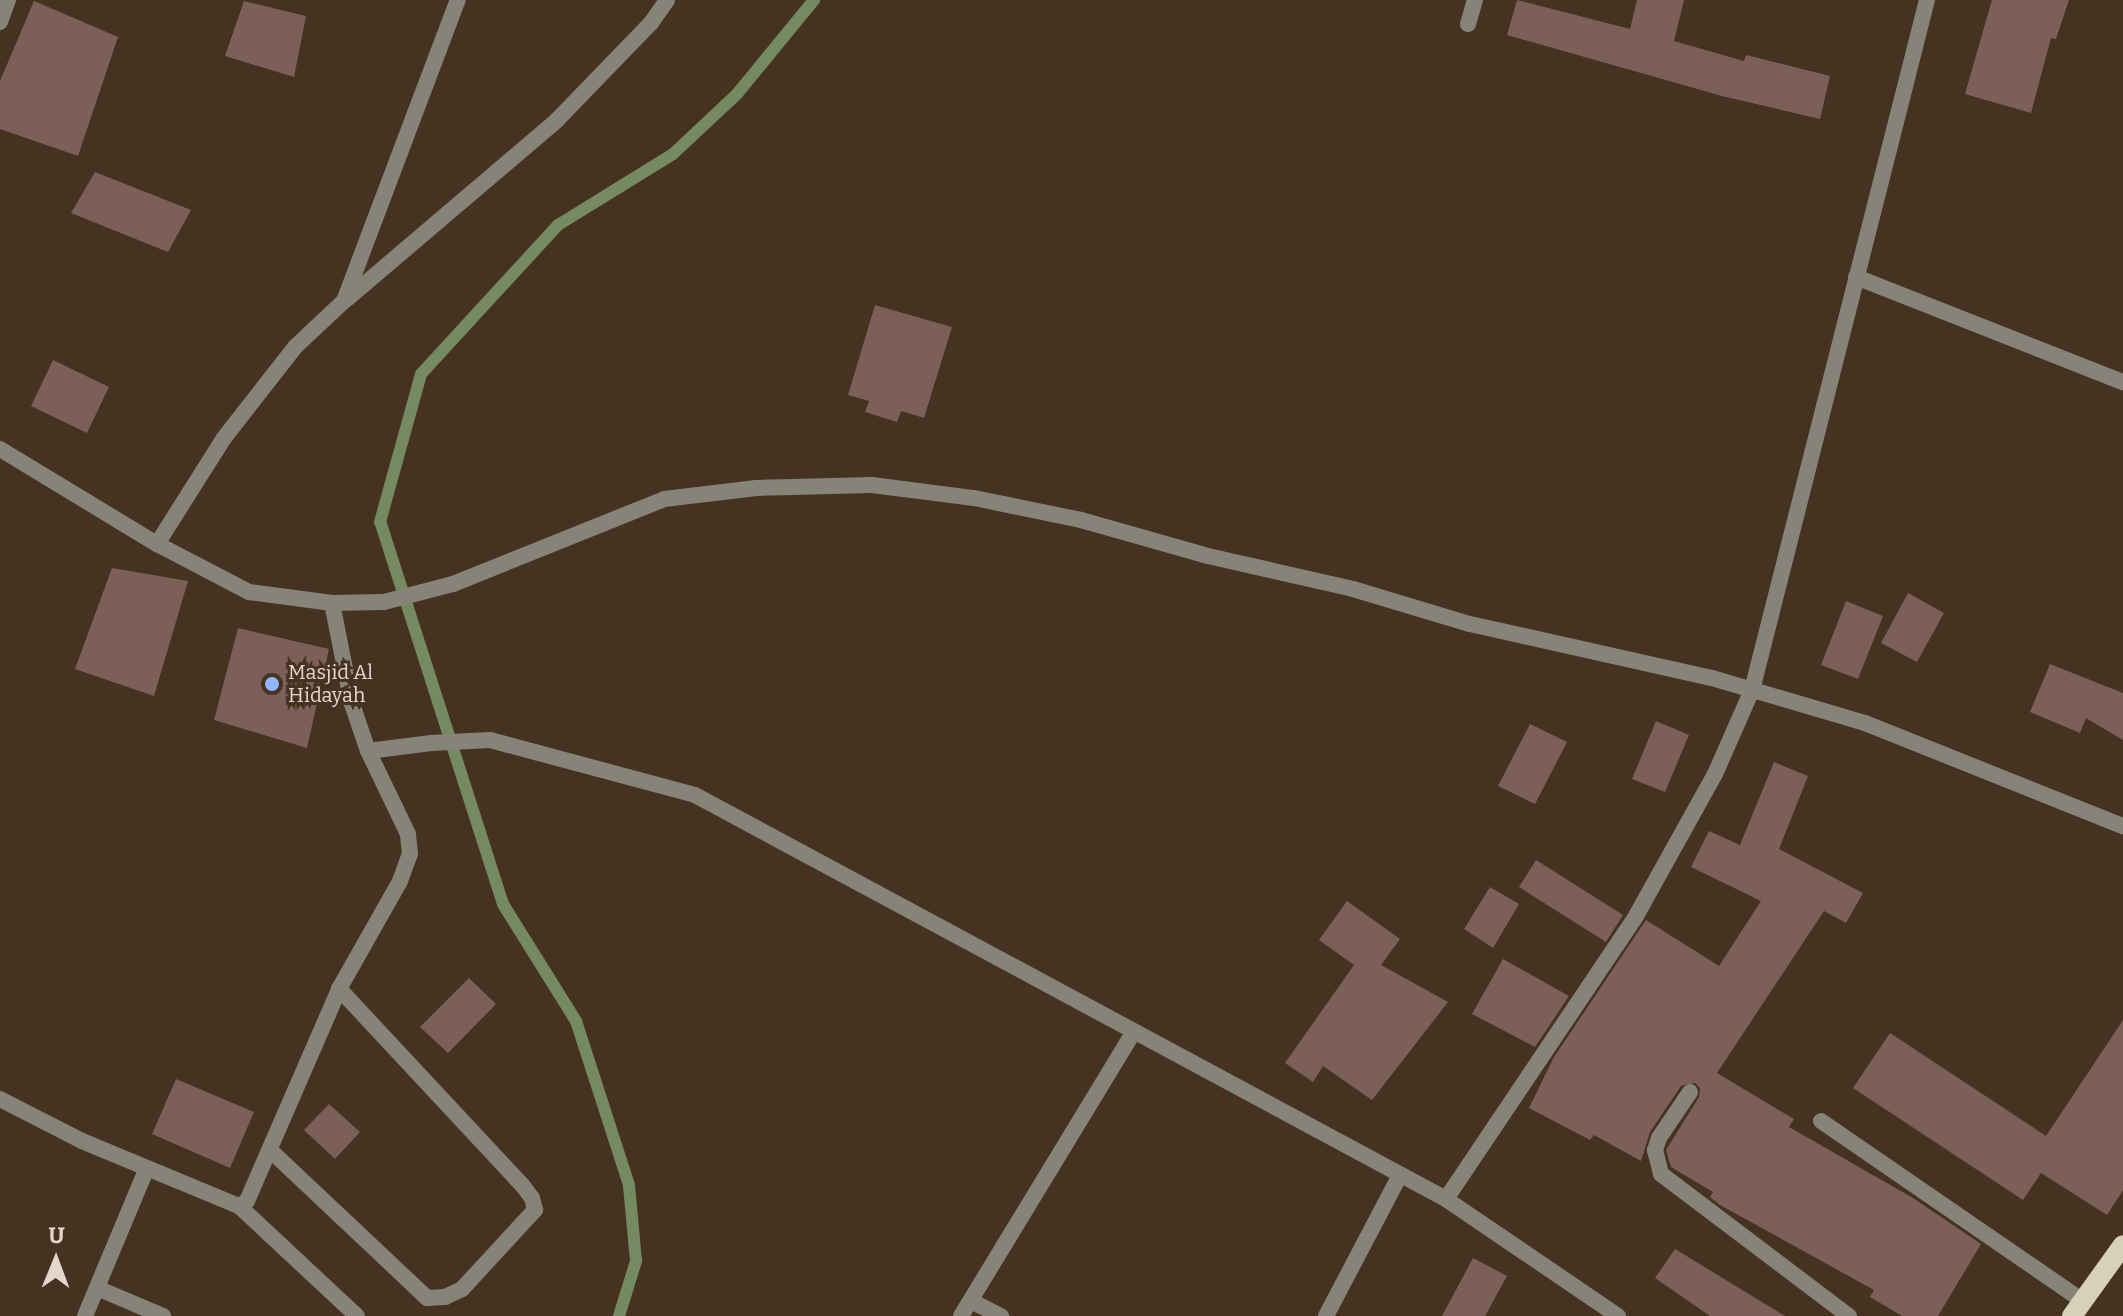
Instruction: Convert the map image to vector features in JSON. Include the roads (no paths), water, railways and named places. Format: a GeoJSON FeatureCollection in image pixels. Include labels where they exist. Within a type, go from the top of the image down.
{"type":"FeatureCollection","features":[{"type":"Feature","properties":{"kind":"main road"},"geometry":{"type":"LineString","coordinates":[[2078,1308],[2123,1245]]}},
{"type":"Feature","properties":{"kind":"street"},"geometry":{"type":"LineString","coordinates":[[0,22],[8,0]]}},
{"type":"Feature","properties":{"kind":"street"},"geometry":{"type":"LineString","coordinates":[[344,301],[458,0]]}},
{"type":"Feature","properties":{"kind":"street"},"geometry":{"type":"LineString","coordinates":[[157,544],[233,427],[295,347],[344,301],[557,120],[651,23],[667,0]]}},
{"type":"Feature","properties":{"kind":"street"},"geometry":{"type":"LineString","coordinates":[[1468,24],[1475,0]]}},
{"type":"Feature","properties":{"kind":"street"},"geometry":{"type":"LineString","coordinates":[[1446,1199],[1636,916],[1695,812],[1752,690],[1927,0]]}},
{"type":"Feature","properties":{"kind":"street"},"geometry":{"type":"LineString","coordinates":[[1856,277],[2123,382]]}},
{"type":"Feature","properties":{"kind":"street"},"geometry":{"type":"LineString","coordinates":[[0,449],[157,544],[249,592],[332,603],[384,602],[453,584],[664,499],[756,488],[872,485],[974,498],[1081,520],[1470,624],[1752,690],[1865,723],[2123,826]]}},
{"type":"Feature","properties":{"kind":"street"},"geometry":{"type":"LineString","coordinates":[[239,1206],[247,1201],[339,989],[400,881],[410,854],[408,834],[368,751],[352,704],[332,603]]}},
{"type":"Feature","properties":{"kind":"street"},"geometry":{"type":"LineString","coordinates":[[368,751],[490,740],[695,795],[1446,1199],[1618,1316]]}},
{"type":"Feature","properties":{"kind":"street"},"geometry":{"type":"LineString","coordinates":[[270,1150],[427,1298],[445,1297],[462,1289],[535,1210],[532,1198],[523,1186],[339,989]]}},
{"type":"Feature","properties":{"kind":"street"},"geometry":{"type":"LineString","coordinates":[[961,1316],[1134,1031]]}},
{"type":"Feature","properties":{"kind":"street"},"geometry":{"type":"LineString","coordinates":[[1690,1092],[1659,1138],[1655,1150],[1661,1174],[1849,1316]]}},
{"type":"Feature","properties":{"kind":"street"},"geometry":{"type":"LineString","coordinates":[[0,1099],[82,1141],[239,1206],[357,1316]]}},
{"type":"Feature","properties":{"kind":"street"},"geometry":{"type":"LineString","coordinates":[[1821,1121],[2078,1308]]}},
{"type":"Feature","properties":{"kind":"street"},"geometry":{"type":"LineString","coordinates":[[85,1316],[147,1168]]}},
{"type":"Feature","properties":{"kind":"street"},"geometry":{"type":"LineString","coordinates":[[1326,1316],[1400,1175]]}},
{"type":"Feature","properties":{"kind":"street"},"geometry":{"type":"LineString","coordinates":[[97,1288],[163,1316]]}},
{"type":"Feature","properties":{"kind":"street"},"geometry":{"type":"LineString","coordinates":[[971,1301],[1001,1316]]}},
{"type":"Feature","properties":{"kind":"waterway"},"geometry":{"type":"LineString","coordinates":[[619,1316],[636,1261],[629,1185],[576,1021],[503,904],[380,522],[421,374],[558,225],[673,154],[737,94],[814,0]]}},
{"type":"Feature","properties":{"kind":"place","name":"Masjid Al Hidayah"},"geometry":{"type":"Point","coordinates":[272,684]}}]}
